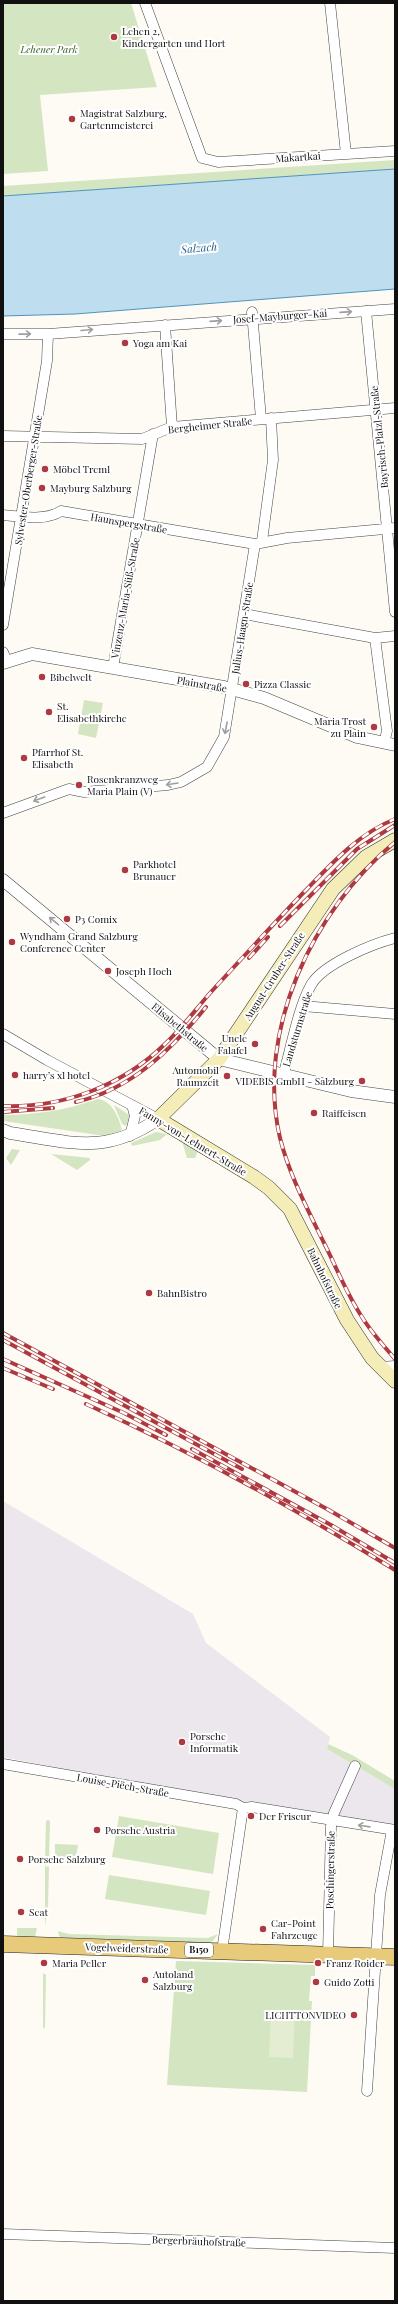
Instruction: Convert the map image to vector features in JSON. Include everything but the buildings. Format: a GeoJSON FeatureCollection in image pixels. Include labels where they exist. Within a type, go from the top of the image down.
{"type":"FeatureCollection","features":[{"type":"Feature","properties":{"kind":"main road","name":"August-Gruber-Straße"},"geometry":{"type":"LineString","coordinates":[[158,1120],[219,1059],[328,895],[354,867],[395,840]]}},
{"type":"Feature","properties":{"kind":"main road","name":"Fanny-von-Lehnert-Straße"},"geometry":{"type":"LineString","coordinates":[[158,1120],[254,1177]]}},
{"type":"Feature","properties":{"kind":"main road","name":"Bahnhofstraße"},"geometry":{"type":"LineString","coordinates":[[254,1177],[280,1198],[294,1216],[336,1302],[368,1352],[395,1381]]}},
{"type":"Feature","properties":{"kind":"main road","name":"Vogelweiderstraße"},"geometry":{"type":"LineString","coordinates":[[3,1944],[395,1957]]}},
{"type":"Feature","properties":{"kind":"street","name":"Makartkai"},"geometry":{"type":"LineString","coordinates":[[145,3],[202,158],[218,162],[395,151]]}},
{"type":"Feature","properties":{"kind":"street"},"geometry":{"type":"LineString","coordinates":[[330,3],[346,154]]}},
{"type":"Feature","properties":{"kind":"street","name":"Josef-Mayburger-Kai"},"geometry":{"type":"LineString","coordinates":[[3,334],[48,334],[253,315],[395,309]]}},
{"type":"Feature","properties":{"kind":"street","name":"Bayrisch-Platzl-Straße"},"geometry":{"type":"LineString","coordinates":[[366,311],[376,409],[392,528],[395,612]]}},
{"type":"Feature","properties":{"kind":"street","name":"Julius-Haagn-Straße"},"geometry":{"type":"LineString","coordinates":[[3,813],[69,789],[84,792],[175,784],[195,776],[206,767],[220,747],[224,737],[244,614],[259,543],[273,460],[266,419],[253,315]]}},
{"type":"Feature","properties":{"kind":"street"},"geometry":{"type":"LineString","coordinates":[[165,324],[172,427]]}},
{"type":"Feature","properties":{"kind":"street","name":"Sylvester-Oberberger-Straße"},"geometry":{"type":"LineString","coordinates":[[3,625],[47,361],[48,334]]}},
{"type":"Feature","properties":{"kind":"street","name":"Bergheimer Straße"},"geometry":{"type":"LineString","coordinates":[[3,436],[142,439],[172,427],[395,408]]}},
{"type":"Feature","properties":{"kind":"street","name":"Vinzenz-Maria-Süß-Straße"},"geometry":{"type":"LineString","coordinates":[[113,668],[153,434]]}},
{"type":"Feature","properties":{"kind":"street","name":"Haunspergstraße"},"geometry":{"type":"LineString","coordinates":[[3,515],[22,518],[54,515],[61,511],[259,543],[392,528]]}},
{"type":"Feature","properties":{"kind":"street"},"geometry":{"type":"LineString","coordinates":[[244,614],[376,638],[395,636]]}},
{"type":"Feature","properties":{"kind":"street"},"geometry":{"type":"LineString","coordinates":[[376,638],[387,731],[390,744]]}},
{"type":"Feature","properties":{"kind":"street","name":"Plainstraße"},"geometry":{"type":"LineString","coordinates":[[4,659],[32,654],[232,689],[264,698],[357,737],[390,744]]}},
{"type":"Feature","properties":{"kind":"street","name":"Elisabethstraße"},"geometry":{"type":"LineString","coordinates":[[3,880],[219,1059],[351,1092],[395,1097]]}},
{"type":"Feature","properties":{"kind":"street","name":"Landsturmstraße"},"geometry":{"type":"LineString","coordinates":[[283,1076],[303,1006],[310,988],[317,977],[349,955],[395,938]]}},
{"type":"Feature","properties":{"kind":"street"},"geometry":{"type":"LineString","coordinates":[[303,1006],[395,1014]]}},
{"type":"Feature","properties":{"kind":"street","name":"Fanny-von-Lehnert-Straße"},"geometry":{"type":"LineString","coordinates":[[3,1034],[47,1060],[158,1120]]}},
{"type":"Feature","properties":{"kind":"street","name":"Fanny-von-Lehnert-Straße"},"geometry":{"type":"LineString","coordinates":[[130,1136],[135,1116],[132,1105]]}},
{"type":"Feature","properties":{"kind":"street"},"geometry":{"type":"LineString","coordinates":[[5,1133],[93,1144],[112,1142],[130,1136],[158,1120]]}},
{"type":"Feature","properties":{"kind":"street"},"geometry":{"type":"LineString","coordinates":[[381,1367],[395,1366]]}},
{"type":"Feature","properties":{"kind":"street","name":"Louise-Piëch-Straße"},"geometry":{"type":"LineString","coordinates":[[3,1764],[236,1804],[243,1808],[252,1807],[394,1830]]}},
{"type":"Feature","properties":{"kind":"street","name":"Poschingerstraße"},"geometry":{"type":"LineString","coordinates":[[328,1955],[332,1820],[355,1766]]}},
{"type":"Feature","properties":{"kind":"street"},"geometry":{"type":"LineString","coordinates":[[222,1951],[243,1808]]}},
{"type":"Feature","properties":{"kind":"street"},"geometry":{"type":"LineString","coordinates":[[367,2092],[380,1895],[394,1830]]}},
{"type":"Feature","properties":{"kind":"street","name":"Bergerbräuhofstraße"},"geometry":{"type":"LineString","coordinates":[[3,2234],[395,2248]]}},
{"type":"Feature","properties":{"kind":"shaded area"},"geometry":{"type":"Polygon","coordinates":[[[3,1501],[193,1614],[206,1643],[330,1737],[327,1749],[395,1789],[395,1830],[242,1804],[3,1757],[3,1501]]]}},
{"type":"Feature","properties":{"kind":"green space","name":"Lehener Park"},"geometry":{"type":"Polygon","coordinates":[[[3,3],[131,3],[157,87],[40,95],[48,171],[3,174],[3,3]]]}},
{"type":"Feature","properties":{"kind":"green space"},"geometry":{"type":"Polygon","coordinates":[[[395,160],[395,169],[3,196],[3,186],[395,160]]]}},
{"type":"Feature","properties":{"kind":"green space"},"geometry":{"type":"Polygon","coordinates":[[[84,700],[103,703],[96,738],[78,734],[84,700]]]}},
{"type":"Feature","properties":{"kind":"green space"},"geometry":{"type":"Polygon","coordinates":[[[98,1099],[103,1100],[111,1106],[117,1115],[122,1130],[111,1135],[98,1135],[3,1121],[3,1115],[51,1111],[98,1099]]]}},
{"type":"Feature","properties":{"kind":"green space"},"geometry":{"type":"Polygon","coordinates":[[[114,1105],[129,1115],[129,1120],[126,1126],[122,1124],[114,1105]]]}},
{"type":"Feature","properties":{"kind":"green space"},"geometry":{"type":"Polygon","coordinates":[[[156,1132],[167,1134],[160,1140],[132,1146],[131,1143],[156,1132]]]}},
{"type":"Feature","properties":{"kind":"green space"},"geometry":{"type":"Polygon","coordinates":[[[182,1141],[198,1151],[195,1158],[187,1158],[182,1141]]]}},
{"type":"Feature","properties":{"kind":"green space"},"geometry":{"type":"Polygon","coordinates":[[[12,1149],[20,1150],[11,1165],[6,1158],[12,1149]]]}},
{"type":"Feature","properties":{"kind":"green space"},"geometry":{"type":"Polygon","coordinates":[[[51,1154],[90,1158],[90,1160],[77,1170],[51,1154]]]}},
{"type":"Feature","properties":{"kind":"green space"},"geometry":{"type":"Polygon","coordinates":[[[328,1744],[352,1755],[395,1781],[395,1789],[327,1749],[328,1744]]]}},
{"type":"Feature","properties":{"kind":"green space"},"geometry":{"type":"Polygon","coordinates":[[[119,1816],[219,1833],[213,1874],[112,1857],[119,1816]]]}},
{"type":"Feature","properties":{"kind":"green space"},"geometry":{"type":"Polygon","coordinates":[[[46,1821],[50,1821],[49,1861],[45,1861],[46,1821]]]}},
{"type":"Feature","properties":{"kind":"green space"},"geometry":{"type":"Polygon","coordinates":[[[55,1844],[78,1845],[75,1862],[55,1859],[55,1844]]]}},
{"type":"Feature","properties":{"kind":"green space"},"geometry":{"type":"Polygon","coordinates":[[[45,1866],[49,1867],[48,1906],[45,1926],[45,1866]]]}},
{"type":"Feature","properties":{"kind":"green space"},"geometry":{"type":"Polygon","coordinates":[[[109,1875],[210,1891],[206,1915],[105,1899],[109,1875]]]}},
{"type":"Feature","properties":{"kind":"green space"},"geometry":{"type":"Polygon","coordinates":[[[17,1928],[37,1928],[35,1937],[17,1937],[17,1928]]]}},
{"type":"Feature","properties":{"kind":"green space"},"geometry":{"type":"Polygon","coordinates":[[[58,1931],[69,1934],[208,1938],[218,1934],[213,1941],[207,1943],[62,1938],[59,1936],[58,1931]]]}},
{"type":"Feature","properties":{"kind":"green space"},"geometry":{"type":"Polygon","coordinates":[[[176,1961],[315,1965],[315,1976],[311,1976],[309,2001],[312,2001],[307,2092],[167,2085],[176,1961]]]}},
{"type":"Feature","properties":{"kind":"green space"},"geometry":{"type":"Polygon","coordinates":[[[43,1973],[46,1975],[45,2027],[43,2029],[43,1973]]]}},
{"type":"Feature","properties":{"kind":"green space"},"geometry":{"type":"Polygon","coordinates":[[[271,2010],[295,2011],[293,2058],[269,2057],[271,2010]]]}},
{"type":"Feature","properties":{"kind":"water","name":"Salzach"},"geometry":{"type":"Polygon","coordinates":[[[395,169],[395,289],[75,314],[3,316],[3,196],[395,169]]]}},
{"type":"Feature","properties":{"kind":"railway"},"geometry":{"type":"LineString","coordinates":[[3,1106],[25,1106],[48,1103],[90,1092],[111,1083],[148,1059],[177,1032],[247,953],[338,858],[370,832],[395,819]]}},
{"type":"Feature","properties":{"kind":"railway"},"geometry":{"type":"LineString","coordinates":[[280,926],[357,849],[395,825]]}},
{"type":"Feature","properties":{"kind":"railway"},"geometry":{"type":"LineString","coordinates":[[395,842],[365,870],[339,902],[316,937],[297,975],[284,1015],[276,1056],[274,1097],[280,1138],[293,1178],[356,1308],[369,1328],[395,1359]]}},
{"type":"Feature","properties":{"kind":"railway"},"geometry":{"type":"LineString","coordinates":[[249,958],[268,937]]}},
{"type":"Feature","properties":{"kind":"railway"},"geometry":{"type":"LineString","coordinates":[[76,1102],[96,1096],[133,1078],[164,1053],[206,1007]]}},
{"type":"Feature","properties":{"kind":"railway"},"geometry":{"type":"LineString","coordinates":[[3,1112],[53,1108]]}},
{"type":"Feature","properties":{"kind":"railway"},"geometry":{"type":"LineString","coordinates":[[3,1333],[327,1509],[395,1548]]}},
{"type":"Feature","properties":{"kind":"railway"},"geometry":{"type":"LineString","coordinates":[[3,1340],[242,1469]]}},
{"type":"Feature","properties":{"kind":"railway"},"geometry":{"type":"LineString","coordinates":[[3,1359],[124,1413],[166,1435]]}},
{"type":"Feature","properties":{"kind":"railway"},"geometry":{"type":"LineString","coordinates":[[3,1368],[53,1389]]}},
{"type":"Feature","properties":{"kind":"railway"},"geometry":{"type":"LineString","coordinates":[[86,1404],[126,1422],[243,1482],[282,1503],[395,1570]]}},
{"type":"Feature","properties":{"kind":"railway"},"geometry":{"type":"LineString","coordinates":[[192,1449],[331,1525],[395,1563]]}},
{"type":"Feature","properties":{"kind":"place","name":"Lehen 2, Kindergarten und Hort"},"geometry":{"type":"Point","coordinates":[114,37]}},
{"type":"Feature","properties":{"kind":"place","name":"Magistrat Salzburg, Gartenmeisterei"},"geometry":{"type":"Point","coordinates":[72,119]}},
{"type":"Feature","properties":{"kind":"place","name":"Yoga am Kai"},"geometry":{"type":"Point","coordinates":[125,343]}},
{"type":"Feature","properties":{"kind":"place","name":"Möbel Treml"},"geometry":{"type":"Point","coordinates":[45,469]}},
{"type":"Feature","properties":{"kind":"place","name":"Mayburg Salzburg"},"geometry":{"type":"Point","coordinates":[42,488]}},
{"type":"Feature","properties":{"kind":"place","name":"Bibelwelt"},"geometry":{"type":"Point","coordinates":[42,677]}},
{"type":"Feature","properties":{"kind":"place","name":"Pizza Classic"},"geometry":{"type":"Point","coordinates":[246,684]}},
{"type":"Feature","properties":{"kind":"place","name":"St. Elisabethkirche"},"geometry":{"type":"Point","coordinates":[49,712]}},
{"type":"Feature","properties":{"kind":"place","name":"Maria Trost zu Plain"},"geometry":{"type":"Point","coordinates":[374,727]}},
{"type":"Feature","properties":{"kind":"place","name":"Pfarrhof St. Elisabeth"},"geometry":{"type":"Point","coordinates":[24,758]}},
{"type":"Feature","properties":{"kind":"place","name":"Rosenkranzweg Maria Plain (V)"},"geometry":{"type":"Point","coordinates":[79,785]}},
{"type":"Feature","properties":{"kind":"place","name":"Parkhotel Brunauer"},"geometry":{"type":"Point","coordinates":[125,870]}},
{"type":"Feature","properties":{"kind":"place","name":"P3 Comix"},"geometry":{"type":"Point","coordinates":[67,919]}},
{"type":"Feature","properties":{"kind":"place","name":"Wyndham Grand Salzburg Conference Center"},"geometry":{"type":"Point","coordinates":[12,942]}},
{"type":"Feature","properties":{"kind":"place","name":"Joseph Hoch"},"geometry":{"type":"Point","coordinates":[108,971]}},
{"type":"Feature","properties":{"kind":"place","name":"Uncle Falafel"},"geometry":{"type":"Point","coordinates":[255,1044]}},
{"type":"Feature","properties":{"kind":"place","name":"harry’s xl hotel"},"geometry":{"type":"Point","coordinates":[15,1075]}},
{"type":"Feature","properties":{"kind":"place","name":"Automobil Raumzeit"},"geometry":{"type":"Point","coordinates":[227,1076]}},
{"type":"Feature","properties":{"kind":"place","name":"VIDEBIS GmbH - Salzburg"},"geometry":{"type":"Point","coordinates":[362,1081]}},
{"type":"Feature","properties":{"kind":"place","name":"Raiffeisen"},"geometry":{"type":"Point","coordinates":[314,1113]}},
{"type":"Feature","properties":{"kind":"place","name":"BahnBistro"},"geometry":{"type":"Point","coordinates":[149,1293]}},
{"type":"Feature","properties":{"kind":"place","name":"Porsche Informatik"},"geometry":{"type":"Point","coordinates":[182,1742]}},
{"type":"Feature","properties":{"kind":"place","name":"Der Friseur"},"geometry":{"type":"Point","coordinates":[251,1816]}},
{"type":"Feature","properties":{"kind":"place","name":"Porsche Austria"},"geometry":{"type":"Point","coordinates":[97,1830]}},
{"type":"Feature","properties":{"kind":"place","name":"Porsche Salzburg"},"geometry":{"type":"Point","coordinates":[20,1859]}},
{"type":"Feature","properties":{"kind":"place","name":"Seat"},"geometry":{"type":"Point","coordinates":[21,1912]}},
{"type":"Feature","properties":{"kind":"place","name":"Car-Point Fahrzeuge"},"geometry":{"type":"Point","coordinates":[263,1929]}},
{"type":"Feature","properties":{"kind":"place","name":"Maria Peller"},"geometry":{"type":"Point","coordinates":[44,1963]}},
{"type":"Feature","properties":{"kind":"place","name":"Franz Roider"},"geometry":{"type":"Point","coordinates":[318,1963]}},
{"type":"Feature","properties":{"kind":"place","name":"Autoland Salzburg"},"geometry":{"type":"Point","coordinates":[145,1980]}},
{"type":"Feature","properties":{"kind":"place","name":"Guido Zotti"},"geometry":{"type":"Point","coordinates":[316,1982]}},
{"type":"Feature","properties":{"kind":"place","name":"LICHTTONVIDEO"},"geometry":{"type":"Point","coordinates":[354,2015]}}]}
